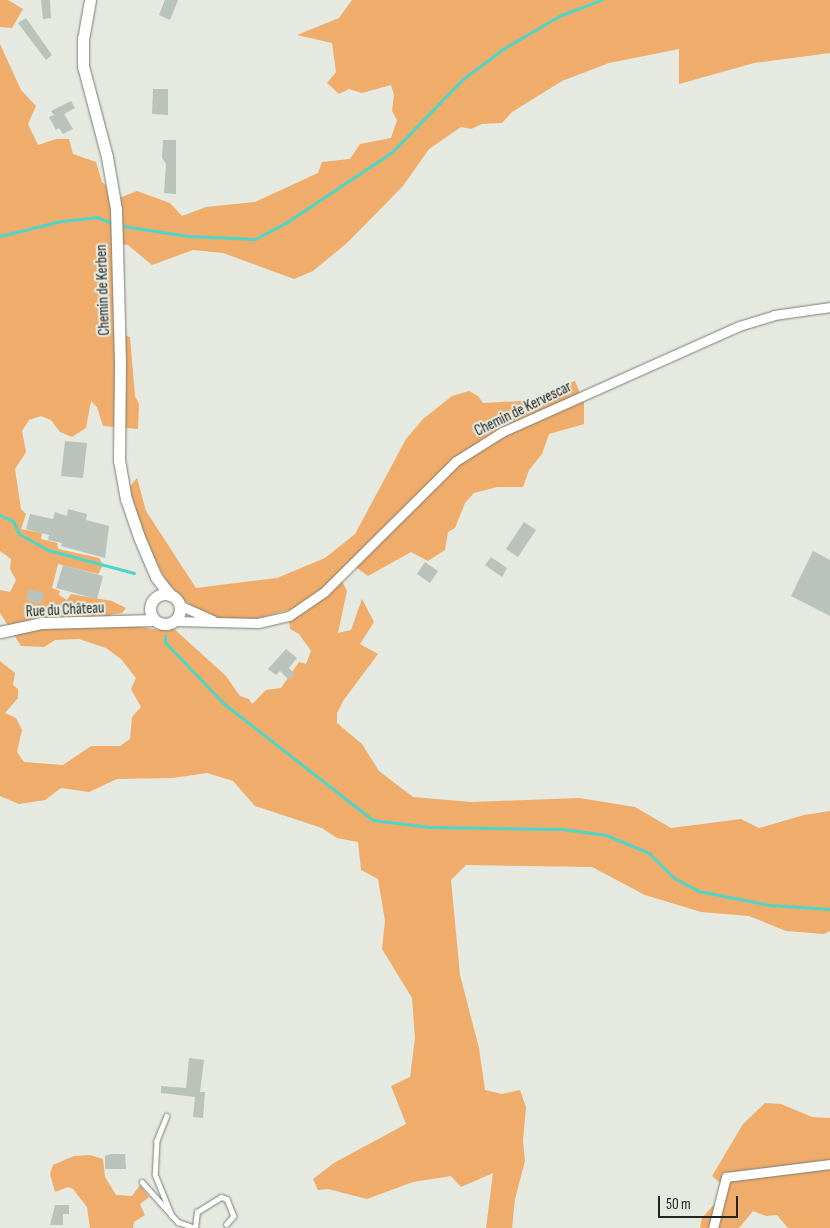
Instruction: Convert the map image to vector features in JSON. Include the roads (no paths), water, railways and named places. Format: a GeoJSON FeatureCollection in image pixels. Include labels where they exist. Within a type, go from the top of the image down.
{"type":"FeatureCollection","features":[{"type":"Feature","properties":{"kind":"street","name":"Chemin de Kerben"},"geometry":{"type":"LineString","coordinates":[[90,0],[83,38],[83,66],[107,157],[116,209],[120,364],[119,460],[131,515],[156,577],[170,595]]}},
{"type":"Feature","properties":{"kind":"street","name":"Chemin de Kervescar"},"geometry":{"type":"LineString","coordinates":[[175,621],[277,620],[308,605],[456,462],[509,428],[739,326],[774,315],[830,307]]}},
{"type":"Feature","properties":{"kind":"street","name":"Chemin de Kerben"},"geometry":{"type":"LineString","coordinates":[[156,577],[156,597]]}},
{"type":"Feature","properties":{"kind":"street"},"geometry":{"type":"LineString","coordinates":[[132,621],[149,608],[156,597],[170,595],[179,604],[175,621],[164,625],[154,620],[149,608]]}},
{"type":"Feature","properties":{"kind":"street","name":"Chemin de Kervescar"},"geometry":{"type":"LineString","coordinates":[[179,604],[218,622]]}},
{"type":"Feature","properties":{"kind":"street","name":"Rue du Château"},"geometry":{"type":"LineString","coordinates":[[0,632],[42,623],[154,620]]}},
{"type":"Feature","properties":{"kind":"street"},"geometry":{"type":"LineString","coordinates":[[713,1228],[726,1177],[830,1164]]}},
{"type":"Feature","properties":{"kind":"lane"},"geometry":{"type":"LineString","coordinates":[[167,1116],[157,1141],[156,1174],[172,1208],[172,1216]]}},
{"type":"Feature","properties":{"kind":"lane"},"geometry":{"type":"LineString","coordinates":[[142,1182],[172,1216],[182,1224],[195,1228],[197,1212],[221,1197],[227,1199],[234,1216],[227,1224]]}},
{"type":"Feature","properties":{"kind":"waterway"},"geometry":{"type":"LineString","coordinates":[[0,236],[61,221],[97,217],[116,225],[188,236],[255,239],[287,222],[391,153],[463,79],[503,49],[559,16],[601,0]]}},
{"type":"Feature","properties":{"kind":"waterway"},"geometry":{"type":"LineString","coordinates":[[0,515],[13,521],[19,534],[48,550],[134,573]]}},
{"type":"Feature","properties":{"kind":"waterway"},"geometry":{"type":"LineString","coordinates":[[165,636],[165,642],[223,703],[373,820],[430,827],[563,829],[606,835],[649,853],[674,878],[698,891],[770,905],[830,909]]}}]}
